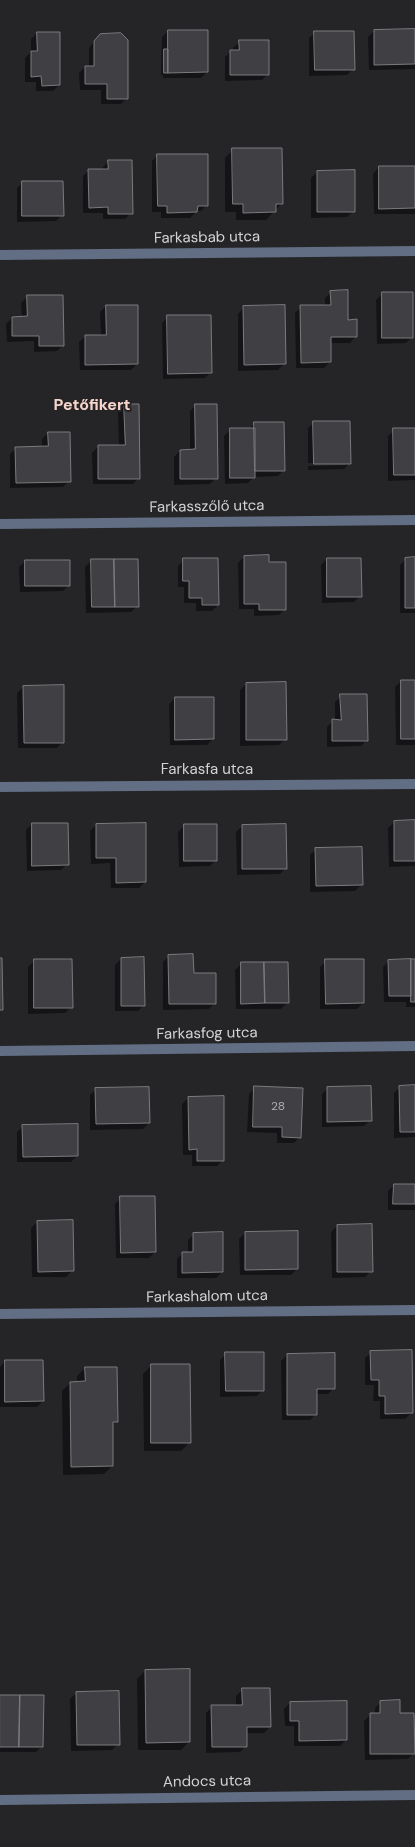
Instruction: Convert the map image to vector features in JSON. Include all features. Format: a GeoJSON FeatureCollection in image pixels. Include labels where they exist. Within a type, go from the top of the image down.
{"type":"FeatureCollection","features":[{"type":"Feature","properties":{"kind":"street","name":"Farkasbab utca"},"geometry":{"type":"LineString","coordinates":[[0,255],[415,252]]}},
{"type":"Feature","properties":{"kind":"street","name":"Farkasszőlő utca"},"geometry":{"type":"LineString","coordinates":[[0,524],[415,520]]}},
{"type":"Feature","properties":{"kind":"street","name":"Farkasfa utca"},"geometry":{"type":"LineString","coordinates":[[0,787],[415,784]]}},
{"type":"Feature","properties":{"kind":"street","name":"Farkasfog utca"},"geometry":{"type":"LineString","coordinates":[[0,1051],[415,1046]]}},
{"type":"Feature","properties":{"kind":"street","name":"Farkashalom utca"},"geometry":{"type":"LineString","coordinates":[[0,1314],[415,1310]]}},
{"type":"Feature","properties":{"kind":"street","name":"Andocs utca"},"geometry":{"type":"LineString","coordinates":[[0,1800],[415,1795]]}},
{"type":"Feature","properties":{"kind":"building"},"geometry":{"type":"Polygon","coordinates":[[[415,29],[415,64],[374,65],[374,30],[415,29]]]}},
{"type":"Feature","properties":{"kind":"building"},"geometry":{"type":"Polygon","coordinates":[[[168,30],[208,30],[208,72],[168,73],[168,30]]]}},
{"type":"Feature","properties":{"kind":"building"},"geometry":{"type":"Polygon","coordinates":[[[314,31],[354,31],[355,70],[315,70],[314,31]]]}},
{"type":"Feature","properties":{"kind":"building"},"geometry":{"type":"Polygon","coordinates":[[[37,32],[60,32],[60,85],[42,86],[41,76],[31,77],[31,51],[37,51],[37,32]]]}},
{"type":"Feature","properties":{"kind":"building"},"geometry":{"type":"Polygon","coordinates":[[[121,33],[128,40],[128,99],[107,99],[107,84],[85,84],[85,66],[94,66],[94,41],[100,34],[121,33]]]}},
{"type":"Feature","properties":{"kind":"building"},"geometry":{"type":"Polygon","coordinates":[[[239,40],[269,40],[269,75],[230,75],[230,50],[239,50],[239,40]]]}},
{"type":"Feature","properties":{"kind":"building"},"geometry":{"type":"Polygon","coordinates":[[[164,49],[168,49],[168,73],[164,73],[164,49]]]}},
{"type":"Feature","properties":{"kind":"building"},"geometry":{"type":"Polygon","coordinates":[[[232,148],[282,148],[283,204],[276,204],[276,212],[243,213],[243,204],[233,204],[232,148]]]}},
{"type":"Feature","properties":{"kind":"building"},"geometry":{"type":"Polygon","coordinates":[[[157,154],[208,154],[208,206],[198,206],[197,212],[167,213],[167,206],[158,206],[157,154]]]}},
{"type":"Feature","properties":{"kind":"building"},"geometry":{"type":"Polygon","coordinates":[[[108,160],[132,160],[133,214],[108,214],[108,207],[89,208],[88,169],[108,169],[108,160]]]}},
{"type":"Feature","properties":{"kind":"building"},"geometry":{"type":"Polygon","coordinates":[[[379,166],[415,166],[415,208],[379,209],[379,166]]]}},
{"type":"Feature","properties":{"kind":"building"},"geometry":{"type":"Polygon","coordinates":[[[355,170],[355,212],[317,212],[317,171],[355,170]]]}},
{"type":"Feature","properties":{"kind":"building"},"geometry":{"type":"Polygon","coordinates":[[[22,181],[63,181],[64,216],[22,216],[22,181]]]}},
{"type":"Feature","properties":{"kind":"building"},"geometry":{"type":"Polygon","coordinates":[[[348,290],[348,320],[357,319],[357,337],[331,337],[331,362],[301,363],[300,305],[331,305],[330,291],[348,290]]]}},
{"type":"Feature","properties":{"kind":"building"},"geometry":{"type":"Polygon","coordinates":[[[382,292],[413,292],[413,338],[382,338],[382,292]]]}},
{"type":"Feature","properties":{"kind":"building"},"geometry":{"type":"Polygon","coordinates":[[[27,295],[63,295],[64,346],[39,346],[39,336],[12,336],[12,317],[27,316],[27,295]]]}},
{"type":"Feature","properties":{"kind":"building"},"geometry":{"type":"Polygon","coordinates":[[[106,305],[138,305],[138,364],[85,365],[85,335],[106,335],[106,305]]]}},
{"type":"Feature","properties":{"kind":"building"},"geometry":{"type":"Polygon","coordinates":[[[285,305],[286,364],[244,365],[243,306],[285,305]]]}},
{"type":"Feature","properties":{"kind":"building"},"geometry":{"type":"Polygon","coordinates":[[[167,315],[211,315],[212,373],[168,374],[167,315]]]}},
{"type":"Feature","properties":{"kind":"building"},"geometry":{"type":"Polygon","coordinates":[[[124,404],[139,404],[140,479],[98,479],[98,445],[125,445],[124,404]]]}},
{"type":"Feature","properties":{"kind":"building"},"geometry":{"type":"Polygon","coordinates":[[[195,404],[217,404],[218,479],[180,479],[180,450],[195,449],[195,404]]]}},
{"type":"Feature","properties":{"kind":"building"},"geometry":{"type":"Polygon","coordinates":[[[313,421],[350,421],[351,464],[314,464],[313,421]]]}},
{"type":"Feature","properties":{"kind":"building"},"geometry":{"type":"Polygon","coordinates":[[[254,422],[284,422],[285,471],[255,471],[254,422]]]}},
{"type":"Feature","properties":{"kind":"building"},"geometry":{"type":"Polygon","coordinates":[[[230,428],[255,428],[255,478],[230,478],[230,428]]]}},
{"type":"Feature","properties":{"kind":"building"},"geometry":{"type":"Polygon","coordinates":[[[393,428],[415,428],[415,475],[394,475],[393,428]]]}},
{"type":"Feature","properties":{"kind":"building"},"geometry":{"type":"Polygon","coordinates":[[[48,432],[70,432],[71,482],[16,483],[15,447],[48,446],[48,432]]]}},
{"type":"Feature","properties":{"kind":"building"},"geometry":{"type":"Polygon","coordinates":[[[269,555],[269,562],[286,562],[286,610],[259,610],[259,604],[244,604],[244,556],[269,555]]]}},
{"type":"Feature","properties":{"kind":"building"},"geometry":{"type":"Polygon","coordinates":[[[415,557],[415,608],[405,608],[405,558],[415,557]]]}},
{"type":"Feature","properties":{"kind":"building"},"geometry":{"type":"Polygon","coordinates":[[[183,558],[218,558],[219,605],[202,605],[202,598],[189,598],[189,581],[183,581],[183,558]]]}},
{"type":"Feature","properties":{"kind":"building"},"geometry":{"type":"Polygon","coordinates":[[[327,558],[361,558],[362,597],[327,597],[327,558]]]}},
{"type":"Feature","properties":{"kind":"building"},"geometry":{"type":"Polygon","coordinates":[[[91,559],[114,559],[115,607],[92,607],[91,559]]]}},
{"type":"Feature","properties":{"kind":"building"},"geometry":{"type":"Polygon","coordinates":[[[114,559],[138,559],[139,607],[115,607],[114,559]]]}},
{"type":"Feature","properties":{"kind":"building"},"geometry":{"type":"Polygon","coordinates":[[[25,560],[70,560],[70,586],[25,586],[25,560]]]}},
{"type":"Feature","properties":{"kind":"building"},"geometry":{"type":"Polygon","coordinates":[[[401,680],[415,680],[415,739],[401,739],[401,680]]]}},
{"type":"Feature","properties":{"kind":"building"},"geometry":{"type":"Polygon","coordinates":[[[286,682],[287,740],[246,740],[246,683],[286,682]]]}},
{"type":"Feature","properties":{"kind":"building"},"geometry":{"type":"Polygon","coordinates":[[[64,685],[64,743],[24,743],[23,686],[64,685]]]}},
{"type":"Feature","properties":{"kind":"building"},"geometry":{"type":"Polygon","coordinates":[[[340,694],[367,694],[368,741],[332,741],[332,719],[341,720],[340,694]]]}},
{"type":"Feature","properties":{"kind":"building"},"geometry":{"type":"Polygon","coordinates":[[[175,697],[214,697],[214,739],[175,740],[175,697]]]}},
{"type":"Feature","properties":{"kind":"building"},"geometry":{"type":"Polygon","coordinates":[[[415,820],[415,861],[394,861],[394,821],[415,820]]]}},
{"type":"Feature","properties":{"kind":"building"},"geometry":{"type":"Polygon","coordinates":[[[32,823],[68,823],[69,865],[32,866],[32,823]]]}},
{"type":"Feature","properties":{"kind":"building"},"geometry":{"type":"Polygon","coordinates":[[[146,823],[146,882],[116,883],[116,858],[96,858],[96,824],[146,823]]]}},
{"type":"Feature","properties":{"kind":"building"},"geometry":{"type":"Polygon","coordinates":[[[184,824],[217,824],[217,861],[184,861],[184,824]]]}},
{"type":"Feature","properties":{"kind":"building"},"geometry":{"type":"Polygon","coordinates":[[[286,824],[287,869],[242,869],[242,825],[286,824]]]}},
{"type":"Feature","properties":{"kind":"building"},"geometry":{"type":"Polygon","coordinates":[[[362,847],[363,885],[316,886],[315,848],[362,847]]]}},
{"type":"Feature","properties":{"kind":"building"},"geometry":{"type":"Polygon","coordinates":[[[193,954],[194,973],[216,973],[216,1004],[169,1004],[168,955],[193,954]]]}},
{"type":"Feature","properties":{"kind":"building"},"geometry":{"type":"Polygon","coordinates":[[[144,957],[145,1006],[121,1006],[121,958],[144,957]]]}},
{"type":"Feature","properties":{"kind":"building"},"geometry":{"type":"Polygon","coordinates":[[[0,958],[2,958],[3,1010],[0,1010],[0,958]]]}},
{"type":"Feature","properties":{"kind":"building"},"geometry":{"type":"Polygon","coordinates":[[[34,959],[72,959],[73,1008],[34,1008],[34,959]]]}},
{"type":"Feature","properties":{"kind":"building"},"geometry":{"type":"Polygon","coordinates":[[[325,959],[364,959],[364,1003],[326,1004],[325,959]]]}},
{"type":"Feature","properties":{"kind":"building"},"geometry":{"type":"Polygon","coordinates":[[[411,959],[415,959],[415,1002],[411,1002],[411,959]]]}},
{"type":"Feature","properties":{"kind":"building"},"geometry":{"type":"Polygon","coordinates":[[[411,959],[411,996],[389,996],[388,960],[411,959]]]}},
{"type":"Feature","properties":{"kind":"building"},"geometry":{"type":"Polygon","coordinates":[[[241,962],[264,962],[265,1003],[241,1004],[241,962]]]}},
{"type":"Feature","properties":{"kind":"building"},"geometry":{"type":"Polygon","coordinates":[[[264,962],[288,962],[289,1003],[265,1003],[264,962]]]}},
{"type":"Feature","properties":{"kind":"building"},"geometry":{"type":"Polygon","coordinates":[[[415,1085],[415,1132],[400,1132],[399,1086],[415,1085]]]}},
{"type":"Feature","properties":{"kind":"building"},"geometry":{"type":"Polygon","coordinates":[[[254,1086],[303,1088],[301,1138],[282,1137],[282,1127],[253,1127],[254,1086]]]}},
{"type":"Feature","properties":{"kind":"building"},"geometry":{"type":"Polygon","coordinates":[[[371,1086],[372,1121],[327,1122],[327,1087],[371,1086]]]}},
{"type":"Feature","properties":{"kind":"building"},"geometry":{"type":"Polygon","coordinates":[[[149,1087],[150,1123],[96,1124],[95,1088],[149,1087]]]}},
{"type":"Feature","properties":{"kind":"building"},"geometry":{"type":"Polygon","coordinates":[[[224,1096],[224,1161],[197,1161],[197,1149],[189,1150],[188,1097],[224,1096]]]}},
{"type":"Feature","properties":{"kind":"building"},"geometry":{"type":"Polygon","coordinates":[[[78,1124],[78,1156],[23,1157],[22,1125],[78,1124]]]}},
{"type":"Feature","properties":{"kind":"building"},"geometry":{"type":"Polygon","coordinates":[[[394,1184],[415,1184],[415,1204],[393,1204],[394,1184]]]}},
{"type":"Feature","properties":{"kind":"building"},"geometry":{"type":"Polygon","coordinates":[[[120,1196],[155,1196],[156,1252],[121,1253],[120,1196]]]}},
{"type":"Feature","properties":{"kind":"building"},"geometry":{"type":"Polygon","coordinates":[[[73,1220],[74,1271],[38,1272],[37,1221],[73,1220]]]}},
{"type":"Feature","properties":{"kind":"building"},"geometry":{"type":"Polygon","coordinates":[[[372,1224],[373,1272],[337,1272],[337,1225],[372,1224]]]}},
{"type":"Feature","properties":{"kind":"building"},"geometry":{"type":"Polygon","coordinates":[[[298,1231],[298,1269],[245,1270],[245,1232],[298,1231]]]}},
{"type":"Feature","properties":{"kind":"building"},"geometry":{"type":"Polygon","coordinates":[[[223,1232],[223,1272],[182,1273],[182,1252],[193,1252],[193,1233],[223,1232]]]}},
{"type":"Feature","properties":{"kind":"building"},"geometry":{"type":"Polygon","coordinates":[[[412,1350],[413,1413],[385,1414],[385,1396],[379,1396],[379,1380],[371,1380],[370,1351],[412,1350]]]}},
{"type":"Feature","properties":{"kind":"building"},"geometry":{"type":"Polygon","coordinates":[[[225,1352],[264,1352],[264,1391],[226,1391],[225,1352]]]}},
{"type":"Feature","properties":{"kind":"building"},"geometry":{"type":"Polygon","coordinates":[[[335,1353],[335,1389],[317,1389],[317,1415],[287,1415],[287,1354],[335,1353]]]}},
{"type":"Feature","properties":{"kind":"building"},"geometry":{"type":"Polygon","coordinates":[[[5,1360],[43,1360],[44,1401],[5,1402],[5,1360]]]}},
{"type":"Feature","properties":{"kind":"building"},"geometry":{"type":"Polygon","coordinates":[[[151,1364],[190,1364],[191,1443],[151,1443],[151,1364]]]}},
{"type":"Feature","properties":{"kind":"building"},"geometry":{"type":"Polygon","coordinates":[[[85,1367],[117,1367],[118,1422],[113,1422],[113,1466],[71,1467],[70,1382],[85,1381],[85,1367]]]}},
{"type":"Feature","properties":{"kind":"building"},"geometry":{"type":"Polygon","coordinates":[[[190,1669],[190,1742],[146,1743],[145,1670],[190,1669]]]}},
{"type":"Feature","properties":{"kind":"building"},"geometry":{"type":"Polygon","coordinates":[[[242,1688],[270,1688],[271,1727],[247,1727],[247,1747],[212,1747],[211,1705],[242,1705],[242,1688]]]}},
{"type":"Feature","properties":{"kind":"building"},"geometry":{"type":"Polygon","coordinates":[[[119,1691],[120,1745],[77,1745],[76,1692],[119,1691]]]}},
{"type":"Feature","properties":{"kind":"building"},"geometry":{"type":"Polygon","coordinates":[[[0,1695],[20,1695],[19,1747],[0,1747],[0,1695]]]}},
{"type":"Feature","properties":{"kind":"building"},"geometry":{"type":"Polygon","coordinates":[[[20,1695],[44,1695],[43,1747],[19,1747],[20,1695]]]}},
{"type":"Feature","properties":{"kind":"building"},"geometry":{"type":"Polygon","coordinates":[[[400,1700],[400,1713],[414,1713],[415,1754],[370,1754],[370,1713],[380,1713],[380,1701],[400,1700]]]}},
{"type":"Feature","properties":{"kind":"building"},"geometry":{"type":"Polygon","coordinates":[[[347,1701],[347,1740],[299,1741],[299,1721],[290,1721],[290,1702],[347,1701]]]}},
{"type":"Feature","properties":{"kind":"district","name":"Petőfikert"},"geometry":{"type":"Point","coordinates":[92,406]}}]}
